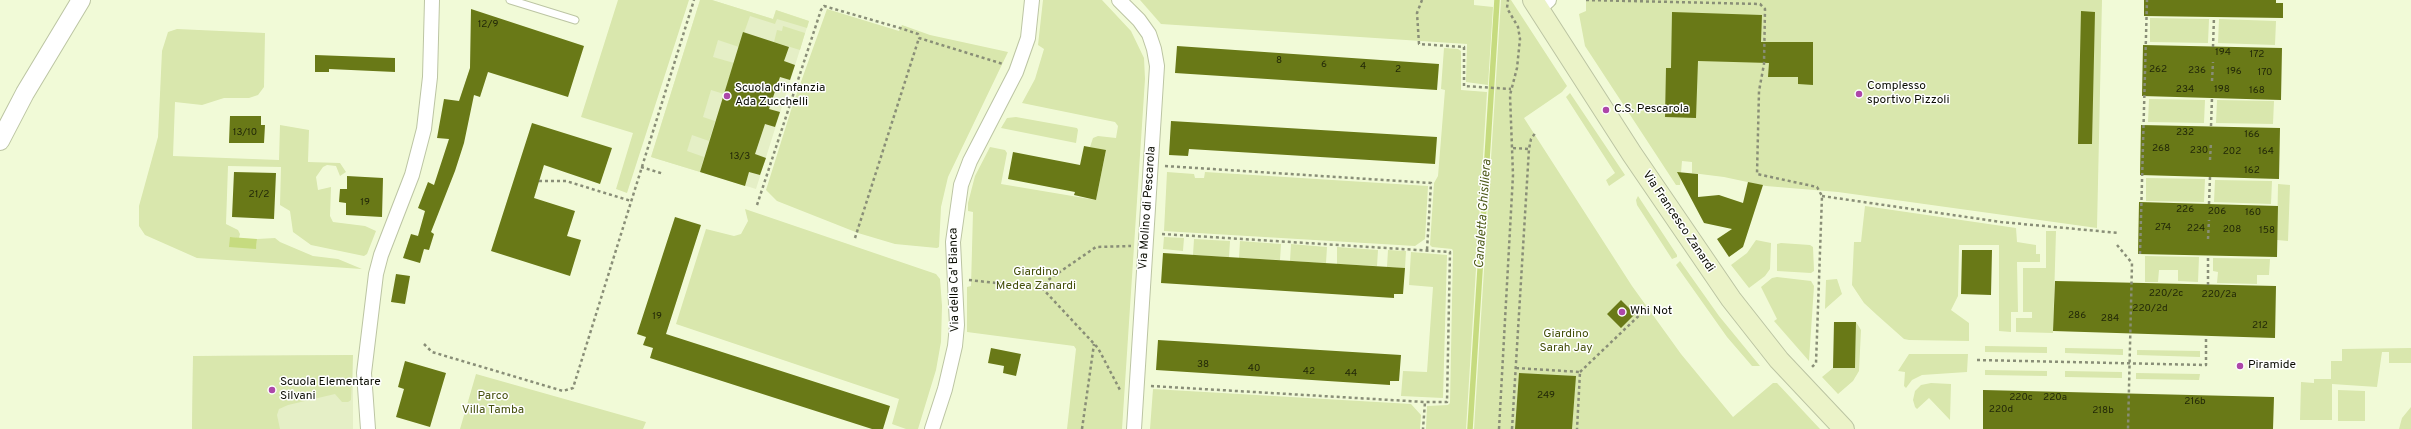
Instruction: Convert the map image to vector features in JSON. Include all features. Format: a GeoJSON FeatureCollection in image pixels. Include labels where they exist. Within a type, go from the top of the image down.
{"type":"FeatureCollection","features":[{"type":"Feature","properties":{"kind":"main road","name":"Via Francesco Zanardi"},"geometry":{"type":"LineString","coordinates":[[1540,3],[1632,154],[1731,299],[1775,355],[1844,429]]}},
{"type":"Feature","properties":{"kind":"street"},"geometry":{"type":"LineString","coordinates":[[0,141],[25,93],[81,0]]}},
{"type":"Feature","properties":{"kind":"street"},"geometry":{"type":"LineString","coordinates":[[368,429],[364,373],[376,274],[381,256],[412,175],[424,129],[429,88],[432,0]]}},
{"type":"Feature","properties":{"kind":"street","name":"Via della Ca' Bianca"},"geometry":{"type":"LineString","coordinates":[[932,429],[947,384],[955,346],[957,325],[953,242],[959,192],[970,161],[1010,86],[1022,59],[1028,38],[1032,0]]}},
{"type":"Feature","properties":{"kind":"street","name":"Via Molino di Pescarola"},"geometry":{"type":"LineString","coordinates":[[1119,0],[1139,20],[1149,34],[1154,49],[1157,66],[1134,429]]}},
{"type":"Feature","properties":{"kind":"lane"},"geometry":{"type":"LineString","coordinates":[[510,0],[575,20]]}},
{"type":"Feature","properties":{"kind":"path"},"geometry":{"type":"LineString","coordinates":[[424,344],[432,352],[563,391],[573,388],[694,0]]}},
{"type":"Feature","properties":{"kind":"path"},"geometry":{"type":"LineString","coordinates":[[1422,0],[1417,13],[1418,44],[1464,47],[1464,86],[1511,89]]}},
{"type":"Feature","properties":{"kind":"path"},"geometry":{"type":"LineString","coordinates":[[1499,429],[1513,148],[1511,89],[1517,68],[1520,39],[1518,27],[1507,8],[1508,0]]}},
{"type":"Feature","properties":{"kind":"path"},"geometry":{"type":"LineString","coordinates":[[1586,0],[1760,4],[1765,9],[1765,56],[1759,91],[1757,174],[1817,186],[1822,196],[1816,363],[1810,369]]}},
{"type":"Feature","properties":{"kind":"path"},"geometry":{"type":"LineString","coordinates":[[2140,254],[2147,0]]}},
{"type":"Feature","properties":{"kind":"path"},"geometry":{"type":"LineString","coordinates":[[757,205],[822,7],[827,6],[900,28],[918,34],[919,38],[1007,65]]}},
{"type":"Feature","properties":{"kind":"path"},"geometry":{"type":"LineString","coordinates":[[2213,47],[2214,17]]}},
{"type":"Feature","properties":{"kind":"path"},"geometry":{"type":"LineString","coordinates":[[854,238],[919,38]]}},
{"type":"Feature","properties":{"kind":"path"},"geometry":{"type":"LineString","coordinates":[[2212,81],[2213,62]]}},
{"type":"Feature","properties":{"kind":"path"},"geometry":{"type":"LineString","coordinates":[[2211,126],[2212,98]]}},
{"type":"Feature","properties":{"kind":"path"},"geometry":{"type":"LineString","coordinates":[[1512,429],[1529,149],[1531,138],[1536,132]]}},
{"type":"Feature","properties":{"kind":"path"},"geometry":{"type":"LineString","coordinates":[[2210,160],[2211,142]]}},
{"type":"Feature","properties":{"kind":"path"},"geometry":{"type":"LineString","coordinates":[[1513,148],[1529,149]]}},
{"type":"Feature","properties":{"kind":"path"},"geometry":{"type":"LineString","coordinates":[[1164,166],[1431,183],[1427,250]]}},
{"type":"Feature","properties":{"kind":"path"},"geometry":{"type":"LineString","coordinates":[[641,167],[664,174]]}},
{"type":"Feature","properties":{"kind":"path"},"geometry":{"type":"LineString","coordinates":[[2209,204],[2210,177]]}},
{"type":"Feature","properties":{"kind":"path"},"geometry":{"type":"LineString","coordinates":[[539,181],[566,181],[631,201]]}},
{"type":"Feature","properties":{"kind":"path"},"geometry":{"type":"LineString","coordinates":[[1822,196],[2001,222],[2119,232]]}},
{"type":"Feature","properties":{"kind":"path"},"geometry":{"type":"LineString","coordinates":[[2208,239],[2209,220]]}},
{"type":"Feature","properties":{"kind":"path"},"geometry":{"type":"LineString","coordinates":[[1150,386],[1424,402],[1447,402],[1450,252],[1160,234]]}},
{"type":"Feature","properties":{"kind":"path"},"geometry":{"type":"LineString","coordinates":[[2117,245],[2132,263],[2128,429]]}},
{"type":"Feature","properties":{"kind":"path"},"geometry":{"type":"LineString","coordinates":[[1042,288],[1048,280],[1096,247],[1125,246]]}},
{"type":"Feature","properties":{"kind":"path"},"geometry":{"type":"LineString","coordinates":[[2208,255],[2208,285]]}},
{"type":"Feature","properties":{"kind":"path"},"geometry":{"type":"LineString","coordinates":[[968,280],[1042,288],[1094,344],[1122,393]]}},
{"type":"Feature","properties":{"kind":"path"},"geometry":{"type":"LineString","coordinates":[[1576,429],[1580,372],[1649,306]]}},
{"type":"Feature","properties":{"kind":"path"},"geometry":{"type":"LineString","coordinates":[[1977,360],[2206,365],[2206,337]]}},
{"type":"Feature","properties":{"kind":"path"},"geometry":{"type":"LineString","coordinates":[[1082,429],[1094,344]]}},
{"type":"Feature","properties":{"kind":"path"},"geometry":{"type":"LineString","coordinates":[[1516,368],[1580,372]]}},
{"type":"Feature","properties":{"kind":"path"},"geometry":{"type":"LineString","coordinates":[[1422,429],[1424,402]]}},
{"type":"Feature","properties":{"kind":"shaded area","name":"Scuola d'infanzia Ada Zucchelli"},"geometry":{"type":"Polygon","coordinates":[[[700,0],[712,0],[773,19],[776,10],[809,21],[756,189],[651,157],[700,0]]]}},
{"type":"Feature","properties":{"kind":"shaded area"},"geometry":{"type":"Polygon","coordinates":[[[230,237],[257,239],[256,249],[229,247],[230,237]]]}},
{"type":"Feature","properties":{"kind":"shaded area","name":"Scuola Elementare Silvani"},"geometry":{"type":"Polygon","coordinates":[[[353,355],[353,429],[192,429],[193,356],[353,355]]]}},
{"type":"Feature","properties":{"kind":"green space"},"geometry":{"type":"Polygon","coordinates":[[[618,0],[689,0],[627,193],[616,189],[633,133],[581,117],[618,0]]]}},
{"type":"Feature","properties":{"kind":"green space"},"geometry":{"type":"Polygon","coordinates":[[[700,0],[712,0],[773,19],[776,10],[809,21],[807,28],[777,19],[775,24],[750,16],[739,47],[718,40],[713,57],[734,63],[724,94],[711,90],[703,117],[715,121],[709,141],[692,135],[687,151],[704,157],[700,172],[651,157],[700,0]]]}},
{"type":"Feature","properties":{"kind":"green space","name":"Giardino Medea Zanardi"},"geometry":{"type":"Polygon","coordinates":[[[1043,0],[1102,0],[1131,31],[1144,58],[1145,79],[1122,429],[1067,429],[1076,349],[1074,346],[967,332],[967,287],[971,286],[973,212],[968,211],[968,203],[975,176],[990,147],[1005,150],[1007,153],[1001,184],[1096,200],[1106,151],[1090,147],[1093,138],[1098,136],[1116,138],[1118,126],[1115,122],[1022,103],[1035,79],[1044,49],[1038,45],[1043,0]]]}},
{"type":"Feature","properties":{"kind":"green space"},"geometry":{"type":"Polygon","coordinates":[[[1140,0],[1474,0],[1474,5],[1493,7],[1488,85],[1466,82],[1467,44],[1161,24],[1140,0]]]}},
{"type":"Feature","properties":{"kind":"green space","name":"Giardino Sarah Jay"},"geometry":{"type":"Polygon","coordinates":[[[1501,0],[1511,0],[1567,86],[1562,92],[1524,118],[1632,286],[1681,354],[1733,417],[1773,383],[1777,383],[1820,429],[1474,429],[1501,0]]]}},
{"type":"Feature","properties":{"kind":"green space","name":"Complesso sportivo Pizzoli"},"geometry":{"type":"Polygon","coordinates":[[[1586,0],[2102,0],[2097,228],[1838,192],[1766,186],[1724,177],[1692,173],[1692,162],[1682,161],[1680,185],[1676,185],[1585,46],[1579,14],[1586,11],[1586,0]]]}},
{"type":"Feature","properties":{"kind":"green space"},"geometry":{"type":"Polygon","coordinates":[[[827,9],[899,31],[902,25],[930,35],[1008,52],[948,177],[941,207],[939,247],[937,248],[895,244],[858,233],[777,201],[766,190],[792,107],[827,9]]]}},
{"type":"Feature","properties":{"kind":"green space"},"geometry":{"type":"Polygon","coordinates":[[[2150,18],[2209,19],[2208,43],[2150,42],[2150,18]]]}},
{"type":"Feature","properties":{"kind":"green space"},"geometry":{"type":"Polygon","coordinates":[[[2219,19],[2276,21],[2275,45],[2218,43],[2219,19]]]}},
{"type":"Feature","properties":{"kind":"green space"},"geometry":{"type":"Polygon","coordinates":[[[783,26],[805,33],[800,50],[774,42],[777,30],[782,31],[783,26]]]}},
{"type":"Feature","properties":{"kind":"green space"},"geometry":{"type":"Polygon","coordinates":[[[177,29],[265,33],[264,87],[258,95],[249,98],[224,98],[202,105],[175,102],[173,156],[279,160],[280,125],[309,130],[308,162],[340,163],[346,172],[340,176],[336,166],[327,165],[323,167],[316,177],[318,190],[331,187],[330,216],[333,222],[365,226],[376,231],[367,254],[364,256],[311,245],[293,232],[290,211],[280,205],[281,167],[228,166],[226,224],[238,230],[240,234],[239,238],[230,237],[256,248],[257,239],[275,238],[280,242],[313,256],[338,259],[362,269],[197,258],[145,235],[139,226],[139,206],[158,137],[162,51],[168,32],[177,29]]]}},
{"type":"Feature","properties":{"kind":"green space"},"geometry":{"type":"Polygon","coordinates":[[[1444,48],[1458,49],[1461,51],[1461,90],[1487,92],[1466,429],[1426,429],[1427,406],[1448,405],[1450,403],[1453,251],[1452,249],[1432,247],[1430,245],[1434,183],[1438,176],[1445,90],[1441,89],[1444,48]]]}},
{"type":"Feature","properties":{"kind":"green space"},"geometry":{"type":"Polygon","coordinates":[[[1570,93],[1625,175],[1609,186],[1606,180],[1615,173],[1566,97],[1570,93]]]}},
{"type":"Feature","properties":{"kind":"green space"},"geometry":{"type":"Polygon","coordinates":[[[2149,99],[2205,100],[2204,123],[2148,122],[2149,99]]]}},
{"type":"Feature","properties":{"kind":"green space"},"geometry":{"type":"Polygon","coordinates":[[[2217,100],[2274,101],[2273,124],[2216,123],[2217,100]]]}},
{"type":"Feature","properties":{"kind":"green space"},"geometry":{"type":"Polygon","coordinates":[[[1016,117],[1077,128],[1076,143],[1001,128],[1007,118],[1016,117]]]}},
{"type":"Feature","properties":{"kind":"green space"},"geometry":{"type":"Polygon","coordinates":[[[1167,172],[1194,174],[1195,178],[1204,178],[1205,172],[1428,186],[1425,239],[1415,246],[1164,231],[1167,172]]]}},
{"type":"Feature","properties":{"kind":"green space"},"geometry":{"type":"Polygon","coordinates":[[[2146,178],[2205,179],[2204,202],[2146,201],[2146,178]]]}},
{"type":"Feature","properties":{"kind":"green space"},"geometry":{"type":"Polygon","coordinates":[[[2215,180],[2272,181],[2271,204],[2214,202],[2215,180]]]}},
{"type":"Feature","properties":{"kind":"green space"},"geometry":{"type":"Polygon","coordinates":[[[2278,184],[2290,185],[2288,241],[2277,240],[2278,184]]]}},
{"type":"Feature","properties":{"kind":"green space"},"geometry":{"type":"Polygon","coordinates":[[[1638,196],[1677,257],[1672,259],[1637,205],[1636,200],[1638,196]]]}},
{"type":"Feature","properties":{"kind":"green space"},"geometry":{"type":"Polygon","coordinates":[[[1865,206],[2016,228],[2017,242],[2036,245],[2036,254],[2040,254],[2040,262],[2017,262],[2018,312],[2011,312],[2011,332],[1999,331],[1999,245],[1959,245],[1958,296],[1951,310],[1969,323],[1969,341],[1904,339],[1864,303],[1852,285],[1854,242],[1861,242],[1865,206]]]}},
{"type":"Feature","properties":{"kind":"green space"},"geometry":{"type":"Polygon","coordinates":[[[745,209],[936,274],[940,279],[942,306],[941,342],[936,370],[918,429],[906,429],[892,424],[899,399],[676,324],[706,229],[734,236],[741,234],[748,221],[745,209]]]}},
{"type":"Feature","properties":{"kind":"green space"},"geometry":{"type":"Polygon","coordinates":[[[2046,231],[2056,231],[2053,333],[2016,332],[2016,318],[2032,318],[2032,312],[2023,312],[2023,268],[2046,268],[2046,231]]]}},
{"type":"Feature","properties":{"kind":"green space"},"geometry":{"type":"Polygon","coordinates":[[[1164,237],[1184,238],[1183,251],[1163,249],[1164,237]]]}},
{"type":"Feature","properties":{"kind":"green space"},"geometry":{"type":"Polygon","coordinates":[[[1194,239],[1230,241],[1229,257],[1193,255],[1194,239]]]}},
{"type":"Feature","properties":{"kind":"green space"},"geometry":{"type":"Polygon","coordinates":[[[1756,240],[1771,243],[1770,269],[1765,276],[1749,288],[1731,265],[1747,253],[1756,240]]]}},
{"type":"Feature","properties":{"kind":"green space"},"geometry":{"type":"Polygon","coordinates":[[[1240,241],[1281,244],[1280,260],[1239,258],[1240,241]]]}},
{"type":"Feature","properties":{"kind":"green space"},"geometry":{"type":"Polygon","coordinates":[[[1291,244],[1327,247],[1326,263],[1290,261],[1291,244]]]}},
{"type":"Feature","properties":{"kind":"green space"},"geometry":{"type":"Polygon","coordinates":[[[1777,244],[1810,245],[1813,247],[1814,271],[1811,273],[1777,271],[1777,244]]]}},
{"type":"Feature","properties":{"kind":"green space"},"geometry":{"type":"Polygon","coordinates":[[[1337,247],[1378,250],[1377,266],[1337,264],[1337,247]]]}},
{"type":"Feature","properties":{"kind":"green space"},"geometry":{"type":"Polygon","coordinates":[[[1388,250],[1406,251],[1405,268],[1387,267],[1388,250]]]}},
{"type":"Feature","properties":{"kind":"green space"},"geometry":{"type":"Polygon","coordinates":[[[1411,252],[1447,255],[1443,398],[1401,396],[1403,371],[1427,372],[1433,287],[1409,285],[1411,252]]]}},
{"type":"Feature","properties":{"kind":"green space"},"geometry":{"type":"Polygon","coordinates":[[[2145,256],[2199,257],[2198,282],[2178,281],[2178,270],[2159,270],[2158,282],[2145,282],[2145,256]]]}},
{"type":"Feature","properties":{"kind":"green space"},"geometry":{"type":"Polygon","coordinates":[[[2213,258],[2270,259],[2269,275],[2257,275],[2257,284],[2217,283],[2218,272],[2213,271],[2213,258]]]}},
{"type":"Feature","properties":{"kind":"green space"},"geometry":{"type":"Polygon","coordinates":[[[1680,261],[1719,316],[1760,366],[1752,366],[1727,337],[1676,265],[1680,261]]]}},
{"type":"Feature","properties":{"kind":"green space"},"geometry":{"type":"Polygon","coordinates":[[[1777,277],[1811,281],[1814,286],[1809,361],[1774,321],[1777,319],[1761,287],[1772,278],[1777,277]]]}},
{"type":"Feature","properties":{"kind":"green space"},"geometry":{"type":"Polygon","coordinates":[[[1837,279],[1842,294],[1825,309],[1826,280],[1837,279]]]}},
{"type":"Feature","properties":{"kind":"green space"},"geometry":{"type":"Polygon","coordinates":[[[1856,322],[1861,330],[1859,371],[1853,381],[1838,394],[1822,377],[1833,368],[1855,368],[1856,322]]]}},
{"type":"Feature","properties":{"kind":"green space"},"geometry":{"type":"Polygon","coordinates":[[[1985,346],[2047,347],[2047,353],[1985,352],[1985,346]]]}},
{"type":"Feature","properties":{"kind":"green space"},"geometry":{"type":"Polygon","coordinates":[[[2065,348],[2123,349],[2123,355],[2065,353],[2065,348]]]}},
{"type":"Feature","properties":{"kind":"green space"},"geometry":{"type":"Polygon","coordinates":[[[2411,348],[2411,363],[2389,363],[2389,352],[2382,352],[2377,387],[2332,384],[2332,420],[2300,420],[2301,382],[2314,383],[2314,379],[2331,379],[2331,361],[2342,361],[2342,349],[2411,348]]]}},
{"type":"Feature","properties":{"kind":"green space"},"geometry":{"type":"Polygon","coordinates":[[[2137,350],[2200,351],[2200,357],[2137,355],[2137,350]]]}},
{"type":"Feature","properties":{"kind":"green space"},"geometry":{"type":"Polygon","coordinates":[[[1909,354],[1968,354],[1967,372],[1922,375],[1912,380],[1906,388],[1904,386],[1905,372],[1898,371],[1909,354]]]}},
{"type":"Feature","properties":{"kind":"green space","name":"Scuola Elementare Silvani"},"geometry":{"type":"Polygon","coordinates":[[[353,355],[351,400],[348,402],[342,402],[335,394],[288,405],[279,409],[277,415],[280,429],[192,429],[193,356],[353,355]]]}},
{"type":"Feature","properties":{"kind":"green space"},"geometry":{"type":"Polygon","coordinates":[[[1985,370],[2047,371],[2047,376],[1985,375],[1985,370]]]}},
{"type":"Feature","properties":{"kind":"green space"},"geometry":{"type":"Polygon","coordinates":[[[2065,371],[2122,372],[2122,378],[2065,377],[2065,371]]]}},
{"type":"Feature","properties":{"kind":"green space"},"geometry":{"type":"Polygon","coordinates":[[[2136,373],[2200,374],[2199,380],[2136,379],[2136,373]]]}},
{"type":"Feature","properties":{"kind":"green space","name":"Parco Villa Tamba"},"geometry":{"type":"Polygon","coordinates":[[[476,374],[646,422],[643,429],[460,429],[476,374]]]}},
{"type":"Feature","properties":{"kind":"green space"},"geometry":{"type":"Polygon","coordinates":[[[1931,383],[1951,384],[1950,420],[1929,398],[1917,409],[1915,407],[1913,400],[1915,391],[1921,385],[1931,383]]]}},
{"type":"Feature","properties":{"kind":"green space"},"geometry":{"type":"Polygon","coordinates":[[[1153,389],[1411,404],[1421,415],[1420,429],[1150,429],[1153,389]]]}},
{"type":"Feature","properties":{"kind":"green space"},"geometry":{"type":"Polygon","coordinates":[[[2338,390],[2365,391],[2365,421],[2338,421],[2338,390]]]}},
{"type":"Feature","properties":{"kind":"green space"},"geometry":{"type":"Polygon","coordinates":[[[2411,407],[2411,429],[2399,429],[2402,418],[2411,407]]]}},
{"type":"Feature","properties":{"kind":"building"},"geometry":{"type":"Polygon","coordinates":[[[2144,0],[2276,0],[2276,3],[2283,3],[2283,18],[2144,16],[2144,0]]]}},
{"type":"Feature","properties":{"kind":"building"},"geometry":{"type":"Polygon","coordinates":[[[471,9],[584,46],[568,97],[488,72],[480,97],[474,95],[464,143],[455,171],[431,232],[434,234],[429,250],[424,249],[420,263],[403,258],[411,234],[418,236],[425,211],[418,208],[428,182],[434,185],[449,139],[437,138],[444,99],[459,101],[470,68],[471,9]]]}},
{"type":"Feature","properties":{"kind":"building"},"geometry":{"type":"Polygon","coordinates":[[[2081,11],[2095,12],[2092,144],[2078,144],[2081,11]]]}},
{"type":"Feature","properties":{"kind":"building"},"geometry":{"type":"Polygon","coordinates":[[[1672,12],[1762,15],[1761,42],[1813,42],[1813,85],[1798,84],[1798,77],[1768,77],[1769,63],[1698,61],[1696,118],[1665,117],[1666,68],[1671,68],[1672,12]]]}},
{"type":"Feature","properties":{"kind":"building"},"geometry":{"type":"Polygon","coordinates":[[[743,32],[789,47],[784,61],[795,65],[790,80],[780,77],[769,109],[780,112],[775,127],[765,124],[755,154],[766,158],[760,175],[749,172],[745,186],[700,172],[743,32]]]}},
{"type":"Feature","properties":{"kind":"building"},"geometry":{"type":"Polygon","coordinates":[[[2143,45],[2282,48],[2281,100],[2142,96],[2143,45]]]}},
{"type":"Feature","properties":{"kind":"building"},"geometry":{"type":"Polygon","coordinates":[[[1177,46],[1439,64],[1437,90],[1175,73],[1177,46]]]}},
{"type":"Feature","properties":{"kind":"building"},"geometry":{"type":"Polygon","coordinates":[[[315,55],[395,58],[395,72],[329,69],[329,72],[315,72],[315,55]]]}},
{"type":"Feature","properties":{"kind":"building"},"geometry":{"type":"Polygon","coordinates":[[[230,116],[261,116],[261,125],[265,125],[264,143],[229,143],[230,116]]]}},
{"type":"Feature","properties":{"kind":"building"},"geometry":{"type":"Polygon","coordinates":[[[1171,121],[1437,137],[1435,164],[1189,149],[1188,156],[1169,155],[1171,121]]]}},
{"type":"Feature","properties":{"kind":"building"},"geometry":{"type":"Polygon","coordinates":[[[532,123],[612,148],[600,184],[544,165],[534,198],[575,211],[567,236],[581,240],[570,276],[491,251],[532,123]]]}},
{"type":"Feature","properties":{"kind":"building"},"geometry":{"type":"Polygon","coordinates":[[[2141,125],[2280,128],[2279,179],[2140,175],[2141,125]]]}},
{"type":"Feature","properties":{"kind":"building"},"geometry":{"type":"Polygon","coordinates":[[[1084,146],[1106,150],[1096,200],[1074,195],[1075,192],[1008,179],[1013,152],[1080,165],[1084,146]]]}},
{"type":"Feature","properties":{"kind":"building"},"geometry":{"type":"Polygon","coordinates":[[[234,172],[276,173],[274,219],[232,217],[234,172]]]}},
{"type":"Feature","properties":{"kind":"building"},"geometry":{"type":"Polygon","coordinates":[[[1677,172],[1698,174],[1698,197],[1719,195],[1743,203],[1748,182],[1763,185],[1743,247],[1729,257],[1717,239],[1732,229],[1704,223],[1677,172]]]}},
{"type":"Feature","properties":{"kind":"building"},"geometry":{"type":"Polygon","coordinates":[[[347,176],[383,178],[382,217],[346,215],[346,203],[339,202],[340,189],[347,189],[347,176]]]}},
{"type":"Feature","properties":{"kind":"building"},"geometry":{"type":"Polygon","coordinates":[[[2139,202],[2278,206],[2277,257],[2138,254],[2139,202]]]}},
{"type":"Feature","properties":{"kind":"building"},"geometry":{"type":"Polygon","coordinates":[[[675,217],[701,225],[666,334],[890,406],[883,429],[872,429],[650,358],[653,348],[643,345],[646,337],[637,334],[675,217]]]}},
{"type":"Feature","properties":{"kind":"building"},"geometry":{"type":"Polygon","coordinates":[[[1962,250],[1992,250],[1991,295],[1961,294],[1962,250]]]}},
{"type":"Feature","properties":{"kind":"building"},"geometry":{"type":"Polygon","coordinates":[[[1163,253],[1405,268],[1403,294],[1394,294],[1394,298],[1161,283],[1163,253]]]}},
{"type":"Feature","properties":{"kind":"building"},"geometry":{"type":"Polygon","coordinates":[[[396,274],[410,276],[405,304],[391,302],[396,274]]]}},
{"type":"Feature","properties":{"kind":"building"},"geometry":{"type":"Polygon","coordinates":[[[2055,281],[2276,286],[2275,338],[2053,331],[2055,281]]]}},
{"type":"Feature","properties":{"kind":"building"},"geometry":{"type":"Polygon","coordinates":[[[1621,300],[1635,314],[1621,328],[1607,314],[1621,300]]]}},
{"type":"Feature","properties":{"kind":"building"},"geometry":{"type":"Polygon","coordinates":[[[1834,322],[1856,322],[1855,368],[1833,368],[1834,322]]]}},
{"type":"Feature","properties":{"kind":"building"},"geometry":{"type":"Polygon","coordinates":[[[1158,340],[1401,355],[1399,381],[1390,381],[1390,385],[1156,370],[1158,340]]]}},
{"type":"Feature","properties":{"kind":"building"},"geometry":{"type":"Polygon","coordinates":[[[991,348],[1021,354],[1016,376],[1003,373],[1004,366],[988,363],[991,348]]]}},
{"type":"Feature","properties":{"kind":"building"},"geometry":{"type":"Polygon","coordinates":[[[405,361],[446,373],[430,427],[396,417],[404,389],[398,387],[405,361]]]}},
{"type":"Feature","properties":{"kind":"building"},"geometry":{"type":"Polygon","coordinates":[[[1519,373],[1576,376],[1572,429],[1515,429],[1519,373]]]}},
{"type":"Feature","properties":{"kind":"building"},"geometry":{"type":"Polygon","coordinates":[[[1983,390],[2274,397],[2273,429],[1983,429],[1983,390]]]}},
{"type":"Feature","properties":{"kind":"waterway","name":"Canaletta Ghisiliera"},"geometry":{"type":"LineString","coordinates":[[1470,429],[1497,0]]}},
{"type":"Feature","properties":{"kind":"place","name":"Complesso sportivo Pizzoli"},"geometry":{"type":"Point","coordinates":[1859,94]}},
{"type":"Feature","properties":{"kind":"place","name":"Scuola d'infanzia Ada Zucchelli"},"geometry":{"type":"Point","coordinates":[727,96]}},
{"type":"Feature","properties":{"kind":"place","name":"C.S. Pescarola"},"geometry":{"type":"Point","coordinates":[1606,110]}},
{"type":"Feature","properties":{"kind":"place","name":"Whi Not"},"geometry":{"type":"Point","coordinates":[1622,312]}},
{"type":"Feature","properties":{"kind":"place","name":"Piramide"},"geometry":{"type":"Point","coordinates":[2240,366]}},
{"type":"Feature","properties":{"kind":"place","name":"Scuola Elementare Silvani"},"geometry":{"type":"Point","coordinates":[272,390]}}]}
